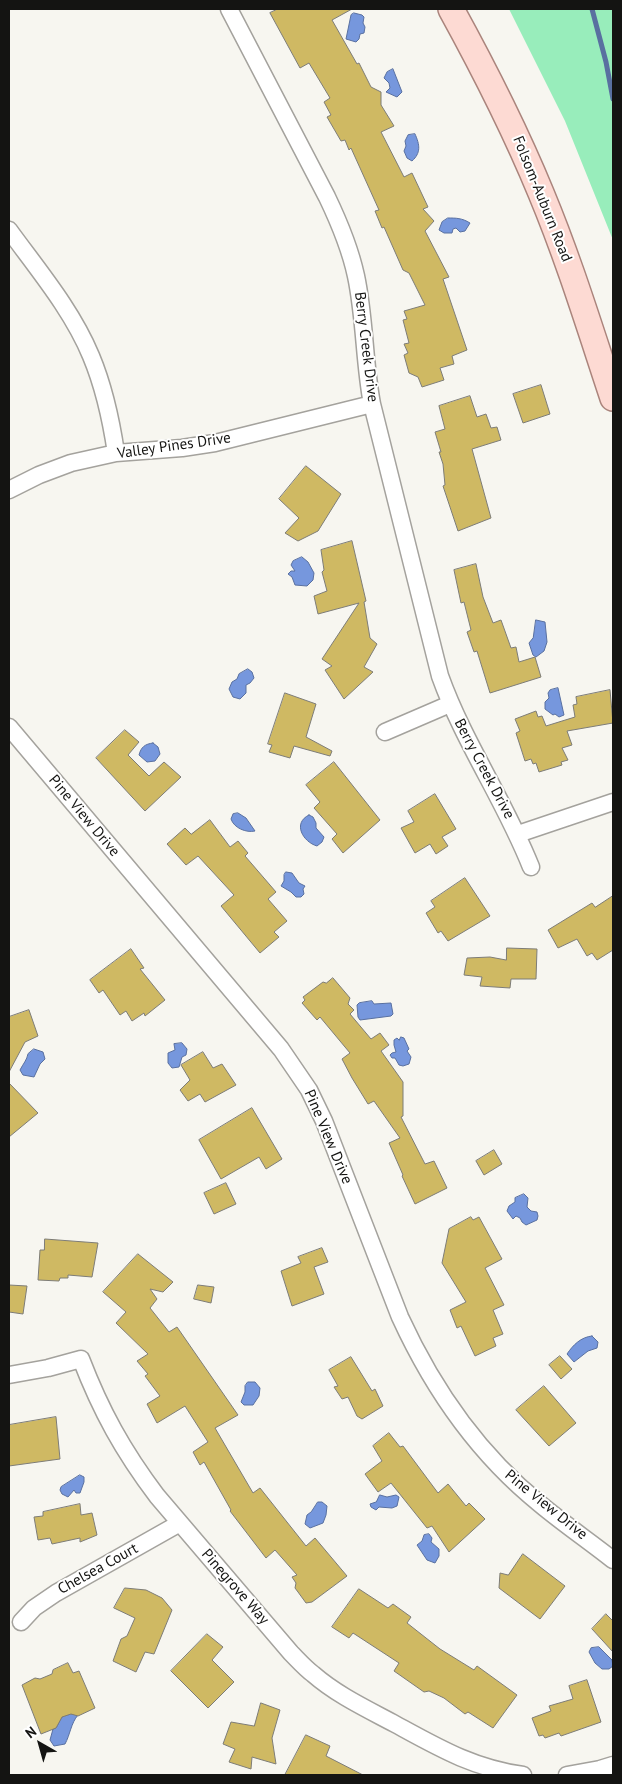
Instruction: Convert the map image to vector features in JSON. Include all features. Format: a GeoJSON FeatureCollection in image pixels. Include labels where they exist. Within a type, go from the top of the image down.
{"type":"FeatureCollection","features":[{"type":"Feature","properties":{"kind":"main road","name":"Folsom-Auburn Road"},"geometry":{"type":"LineString","coordinates":[[451,9],[508,116],[542,194],[572,273],[613,398]]}},
{"type":"Feature","properties":{"kind":"street","name":"Berry Creek Drive"},"geometry":{"type":"LineString","coordinates":[[229,9],[341,227],[356,276],[362,309],[367,376],[372,404],[440,676],[450,704],[518,834],[531,867]]}},
{"type":"Feature","properties":{"kind":"street"},"geometry":{"type":"LineString","coordinates":[[9,230],[58,296],[76,325],[91,355],[105,395],[116,453]]}},
{"type":"Feature","properties":{"kind":"street","name":"Valley Pines Drive"},"geometry":{"type":"LineString","coordinates":[[9,490],[39,475],[71,463],[116,453],[182,448],[215,443],[372,404]]}},
{"type":"Feature","properties":{"kind":"street","name":"Berry Creek Drive"},"geometry":{"type":"LineString","coordinates":[[385,732],[450,704]]}},
{"type":"Feature","properties":{"kind":"street","name":"Pine View Drive"},"geometry":{"type":"LineString","coordinates":[[9,727],[281,1049],[309,1090],[324,1121],[400,1317],[414,1348],[439,1392],[469,1432],[502,1470],[540,1504],[613,1560]]}},
{"type":"Feature","properties":{"kind":"street","name":"Berry Creek Drive"},"geometry":{"type":"LineString","coordinates":[[518,834],[613,802]]}},
{"type":"Feature","properties":{"kind":"street","name":"Pinegrove Way"},"geometry":{"type":"LineString","coordinates":[[9,1375],[48,1368],[81,1359],[92,1388],[113,1431],[138,1471],[291,1653],[314,1675],[339,1693],[445,1751],[499,1772],[523,1775]]}},
{"type":"Feature","properties":{"kind":"street","name":"Chelsea Court"},"geometry":{"type":"LineString","coordinates":[[21,1622],[34,1608],[56,1593],[180,1523]]}},
{"type":"Feature","properties":{"kind":"street"},"geometry":{"type":"LineString","coordinates":[[567,1775],[600,1769],[613,1764]]}},
{"type":"Feature","properties":{"kind":"green space"},"geometry":{"type":"Polygon","coordinates":[[[509,9],[613,9],[613,240],[565,121],[509,9]]]}},
{"type":"Feature","properties":{"kind":"water"},"geometry":{"type":"Polygon","coordinates":[[[354,13],[364,17],[363,23],[365,27],[364,33],[360,34],[356,42],[346,39],[351,15],[354,13]]]}},
{"type":"Feature","properties":{"kind":"water"},"geometry":{"type":"Polygon","coordinates":[[[393,69],[402,92],[397,97],[386,92],[390,88],[389,83],[384,78],[387,72],[393,69]]]}},
{"type":"Feature","properties":{"kind":"water"},"geometry":{"type":"Polygon","coordinates":[[[415,134],[419,149],[412,161],[407,158],[404,151],[405,141],[408,135],[415,134]]]}},
{"type":"Feature","properties":{"kind":"water"},"geometry":{"type":"Polygon","coordinates":[[[448,218],[462,219],[470,223],[465,231],[460,232],[456,228],[453,229],[452,233],[444,233],[439,230],[442,222],[448,218]]]}},
{"type":"Feature","properties":{"kind":"water"},"geometry":{"type":"Polygon","coordinates":[[[302,557],[308,562],[314,573],[313,580],[307,586],[295,585],[292,577],[288,574],[291,571],[295,571],[291,565],[293,561],[302,557]]]}},
{"type":"Feature","properties":{"kind":"water"},"geometry":{"type":"Polygon","coordinates":[[[536,620],[545,622],[547,642],[544,651],[536,657],[533,655],[529,643],[533,638],[536,620]]]}},
{"type":"Feature","properties":{"kind":"water"},"geometry":{"type":"Polygon","coordinates":[[[248,669],[252,672],[254,678],[246,685],[246,693],[240,699],[233,697],[229,689],[232,682],[237,679],[239,674],[248,669]]]}},
{"type":"Feature","properties":{"kind":"water"},"geometry":{"type":"Polygon","coordinates":[[[558,688],[564,715],[559,717],[545,709],[545,702],[549,698],[548,693],[550,690],[558,688]]]}},
{"type":"Feature","properties":{"kind":"water"},"geometry":{"type":"Polygon","coordinates":[[[153,743],[158,747],[160,754],[155,761],[147,762],[139,755],[144,746],[153,743]]]}},
{"type":"Feature","properties":{"kind":"water"},"geometry":{"type":"Polygon","coordinates":[[[238,813],[246,818],[255,831],[244,830],[235,825],[231,819],[233,814],[238,813]]]}},
{"type":"Feature","properties":{"kind":"water"},"geometry":{"type":"Polygon","coordinates":[[[309,815],[313,817],[316,828],[324,837],[317,846],[307,841],[301,832],[301,823],[309,815]]]}},
{"type":"Feature","properties":{"kind":"water"},"geometry":{"type":"Polygon","coordinates":[[[286,872],[292,873],[299,883],[305,886],[303,889],[304,894],[301,897],[296,897],[281,886],[286,872]]]}},
{"type":"Feature","properties":{"kind":"water"},"geometry":{"type":"Polygon","coordinates":[[[372,1001],[374,1004],[391,1003],[393,1014],[391,1016],[360,1020],[357,1005],[372,1001]]]}},
{"type":"Feature","properties":{"kind":"water"},"geometry":{"type":"Polygon","coordinates":[[[401,1037],[404,1038],[409,1049],[407,1051],[411,1057],[409,1064],[403,1066],[399,1065],[395,1058],[392,1058],[390,1055],[396,1052],[394,1040],[397,1038],[399,1040],[401,1037]]]}},
{"type":"Feature","properties":{"kind":"water"},"geometry":{"type":"Polygon","coordinates":[[[182,1043],[187,1049],[186,1055],[182,1057],[179,1067],[172,1068],[168,1063],[168,1053],[175,1050],[174,1044],[182,1043]]]}},
{"type":"Feature","properties":{"kind":"water"},"geometry":{"type":"Polygon","coordinates":[[[34,1049],[43,1052],[45,1059],[40,1064],[34,1077],[23,1075],[20,1070],[28,1054],[34,1049]]]}},
{"type":"Feature","properties":{"kind":"water"},"geometry":{"type":"Polygon","coordinates":[[[524,1194],[528,1198],[527,1207],[531,1211],[537,1212],[538,1216],[537,1220],[526,1225],[516,1216],[513,1219],[507,1211],[509,1206],[515,1202],[515,1198],[524,1194]]]}},
{"type":"Feature","properties":{"kind":"water"},"geometry":{"type":"Polygon","coordinates":[[[592,1336],[598,1342],[597,1348],[588,1351],[574,1362],[567,1354],[578,1342],[592,1336]]]}},
{"type":"Feature","properties":{"kind":"water"},"geometry":{"type":"Polygon","coordinates":[[[248,1382],[255,1382],[260,1388],[259,1396],[253,1405],[244,1405],[241,1402],[245,1386],[248,1382]]]}},
{"type":"Feature","properties":{"kind":"water"},"geometry":{"type":"Polygon","coordinates":[[[80,1475],[84,1477],[84,1482],[80,1493],[76,1493],[74,1490],[68,1497],[62,1494],[61,1487],[80,1475]]]}},
{"type":"Feature","properties":{"kind":"water"},"geometry":{"type":"Polygon","coordinates":[[[380,1495],[387,1497],[396,1495],[399,1497],[397,1506],[392,1508],[379,1507],[376,1510],[371,1507],[370,1504],[376,1502],[380,1495]]]}},
{"type":"Feature","properties":{"kind":"water"},"geometry":{"type":"Polygon","coordinates":[[[318,1502],[322,1502],[327,1506],[326,1515],[323,1523],[310,1528],[305,1524],[307,1515],[318,1502]]]}},
{"type":"Feature","properties":{"kind":"water"},"geometry":{"type":"Polygon","coordinates":[[[429,1534],[432,1538],[431,1542],[439,1549],[439,1556],[435,1563],[427,1560],[417,1545],[422,1541],[424,1535],[429,1534]]]}},
{"type":"Feature","properties":{"kind":"water"},"geometry":{"type":"Polygon","coordinates":[[[599,1647],[612,1660],[613,1666],[609,1669],[602,1669],[595,1663],[589,1652],[591,1648],[599,1647]]]}},
{"type":"Feature","properties":{"kind":"water"},"geometry":{"type":"Polygon","coordinates":[[[71,1714],[78,1715],[65,1744],[54,1746],[50,1740],[53,1729],[56,1728],[62,1717],[71,1714]]]}},
{"type":"Feature","properties":{"kind":"building"},"geometry":{"type":"Polygon","coordinates":[[[278,9],[352,9],[332,20],[357,64],[359,63],[371,87],[381,92],[381,105],[394,126],[381,132],[404,177],[412,173],[428,207],[423,209],[434,221],[425,231],[449,277],[443,279],[467,350],[452,356],[454,364],[440,368],[444,380],[422,387],[418,377],[409,373],[404,355],[408,353],[404,344],[409,343],[403,320],[407,319],[404,311],[425,305],[409,273],[403,270],[384,227],[382,228],[375,211],[379,210],[351,148],[349,150],[345,140],[341,141],[327,117],[331,115],[324,102],[330,98],[309,63],[300,68],[270,13],[278,9]]]}},
{"type":"Feature","properties":{"kind":"building"},"geometry":{"type":"Polygon","coordinates":[[[541,385],[550,414],[523,423],[513,394],[541,385]]]}},
{"type":"Feature","properties":{"kind":"building"},"geometry":{"type":"Polygon","coordinates":[[[470,396],[477,417],[486,414],[491,428],[497,427],[501,440],[472,449],[491,518],[458,531],[443,486],[445,485],[443,464],[435,432],[445,429],[439,406],[470,396]]]}},
{"type":"Feature","properties":{"kind":"building"},"geometry":{"type":"Polygon","coordinates":[[[306,466],[341,494],[318,531],[298,541],[285,533],[299,518],[279,499],[306,466]]]}},
{"type":"Feature","properties":{"kind":"building"},"geometry":{"type":"Polygon","coordinates":[[[352,541],[366,601],[364,602],[370,638],[377,644],[364,667],[373,672],[344,699],[325,670],[332,666],[322,659],[359,603],[318,614],[314,596],[327,591],[322,572],[324,570],[321,550],[352,541]]]}},
{"type":"Feature","properties":{"kind":"building"},"geometry":{"type":"Polygon","coordinates":[[[476,564],[483,597],[493,623],[501,620],[511,648],[516,647],[519,662],[535,657],[541,677],[490,693],[477,651],[474,652],[467,632],[471,630],[464,602],[461,603],[454,570],[476,564]]]}},
{"type":"Feature","properties":{"kind":"building"},"geometry":{"type":"Polygon","coordinates":[[[610,690],[613,723],[567,731],[572,745],[562,748],[568,760],[561,762],[562,765],[539,772],[536,763],[533,764],[531,759],[525,761],[516,733],[520,731],[515,719],[536,711],[538,717],[542,716],[546,726],[575,717],[573,705],[577,704],[576,697],[610,690]]]}},
{"type":"Feature","properties":{"kind":"building"},"geometry":{"type":"Polygon","coordinates":[[[285,693],[316,704],[306,737],[332,751],[330,756],[294,746],[290,758],[269,752],[272,745],[268,744],[285,693]]]}},
{"type":"Feature","properties":{"kind":"building"},"geometry":{"type":"Polygon","coordinates":[[[125,730],[139,742],[128,755],[149,776],[164,762],[181,777],[145,811],[96,758],[125,730]]]}},
{"type":"Feature","properties":{"kind":"building"},"geometry":{"type":"Polygon","coordinates":[[[334,762],[380,820],[343,853],[332,839],[337,834],[314,808],[320,802],[306,785],[334,762]]]}},
{"type":"Feature","properties":{"kind":"building"},"geometry":{"type":"Polygon","coordinates":[[[435,794],[456,829],[442,837],[448,846],[436,854],[430,844],[415,853],[401,828],[414,822],[408,811],[435,794]]]}},
{"type":"Feature","properties":{"kind":"building"},"geometry":{"type":"Polygon","coordinates":[[[210,820],[230,847],[238,841],[248,853],[245,856],[276,892],[268,899],[287,921],[274,932],[279,937],[260,953],[221,906],[234,895],[198,856],[186,865],[167,844],[185,828],[191,834],[210,820]]]}},
{"type":"Feature","properties":{"kind":"building"},"geometry":{"type":"Polygon","coordinates":[[[465,878],[490,916],[448,941],[441,931],[438,933],[426,913],[435,907],[431,901],[465,878]]]}},
{"type":"Feature","properties":{"kind":"building"},"geometry":{"type":"Polygon","coordinates":[[[613,896],[613,950],[597,960],[592,953],[587,956],[577,939],[558,948],[548,930],[592,903],[595,907],[613,896]]]}},
{"type":"Feature","properties":{"kind":"building"},"geometry":{"type":"Polygon","coordinates":[[[507,948],[537,949],[536,979],[511,979],[510,988],[480,986],[482,977],[464,975],[467,958],[490,957],[506,960],[507,948]]]}},
{"type":"Feature","properties":{"kind":"building"},"geometry":{"type":"Polygon","coordinates":[[[131,949],[144,968],[140,969],[165,1000],[145,1016],[144,1013],[132,1021],[126,1011],[120,1015],[103,990],[99,993],[90,980],[131,949]]]}},
{"type":"Feature","properties":{"kind":"building"},"geometry":{"type":"Polygon","coordinates":[[[333,978],[350,998],[348,1004],[354,1010],[350,1014],[371,1039],[380,1033],[389,1045],[381,1051],[403,1082],[403,1116],[401,1117],[425,1164],[434,1161],[447,1188],[415,1204],[389,1143],[400,1138],[374,1101],[368,1104],[352,1078],[342,1059],[350,1053],[320,1017],[317,1020],[302,1003],[305,1000],[303,997],[323,982],[326,983],[333,978]]]}},
{"type":"Feature","properties":{"kind":"building"},"geometry":{"type":"Polygon","coordinates":[[[29,1010],[38,1036],[25,1042],[9,1072],[9,1017],[29,1010]]]}},
{"type":"Feature","properties":{"kind":"building"},"geometry":{"type":"Polygon","coordinates":[[[203,1052],[213,1068],[222,1064],[236,1085],[205,1102],[200,1094],[188,1101],[180,1090],[190,1080],[181,1065],[203,1052]]]}},
{"type":"Feature","properties":{"kind":"building"},"geometry":{"type":"Polygon","coordinates":[[[9,1083],[38,1113],[9,1137],[9,1083]]]}},
{"type":"Feature","properties":{"kind":"building"},"geometry":{"type":"Polygon","coordinates":[[[252,1108],[282,1159],[266,1169],[259,1157],[221,1179],[199,1140],[252,1108]]]}},
{"type":"Feature","properties":{"kind":"building"},"geometry":{"type":"Polygon","coordinates":[[[494,1150],[502,1164],[484,1175],[476,1161],[494,1150]]]}},
{"type":"Feature","properties":{"kind":"building"},"geometry":{"type":"Polygon","coordinates":[[[226,1183],[236,1204],[214,1214],[204,1193],[226,1183]]]}},
{"type":"Feature","properties":{"kind":"building"},"geometry":{"type":"Polygon","coordinates":[[[471,1217],[473,1220],[479,1217],[502,1259],[485,1268],[504,1305],[493,1310],[503,1334],[493,1338],[496,1346],[475,1356],[461,1326],[457,1328],[450,1310],[466,1302],[442,1263],[449,1229],[471,1217]]]}},
{"type":"Feature","properties":{"kind":"building"},"geometry":{"type":"Polygon","coordinates":[[[45,1239],[98,1243],[92,1277],[68,1275],[68,1278],[60,1278],[59,1281],[38,1280],[40,1250],[44,1250],[45,1239]]]}},
{"type":"Feature","properties":{"kind":"building"},"geometry":{"type":"Polygon","coordinates":[[[322,1248],[328,1262],[314,1267],[324,1294],[292,1306],[281,1271],[301,1263],[298,1257],[322,1248]]]}},
{"type":"Feature","properties":{"kind":"building"},"geometry":{"type":"Polygon","coordinates":[[[138,1254],[173,1282],[163,1292],[150,1289],[157,1299],[150,1308],[169,1332],[177,1327],[238,1415],[215,1428],[253,1493],[260,1488],[306,1546],[315,1538],[347,1576],[312,1602],[306,1603],[295,1588],[296,1583],[292,1577],[297,1575],[275,1550],[266,1558],[230,1511],[204,1462],[200,1465],[193,1452],[208,1442],[185,1406],[157,1423],[147,1404],[160,1396],[145,1376],[148,1374],[137,1361],[148,1354],[116,1323],[126,1312],[103,1292],[138,1254]]]}},
{"type":"Feature","properties":{"kind":"building"},"geometry":{"type":"Polygon","coordinates":[[[9,1285],[27,1286],[23,1314],[9,1312],[9,1285]]]}},
{"type":"Feature","properties":{"kind":"building"},"geometry":{"type":"Polygon","coordinates":[[[198,1285],[214,1287],[211,1303],[194,1299],[198,1285]]]}},
{"type":"Feature","properties":{"kind":"building"},"geometry":{"type":"Polygon","coordinates":[[[560,1356],[572,1369],[561,1379],[549,1365],[560,1356]]]}},
{"type":"Feature","properties":{"kind":"building"},"geometry":{"type":"Polygon","coordinates":[[[351,1357],[372,1391],[375,1389],[383,1406],[362,1419],[357,1416],[348,1397],[342,1399],[334,1387],[338,1386],[329,1370],[351,1357]]]}},
{"type":"Feature","properties":{"kind":"building"},"geometry":{"type":"Polygon","coordinates":[[[544,1386],[576,1423],[549,1446],[516,1410],[544,1386]]]}},
{"type":"Feature","properties":{"kind":"building"},"geometry":{"type":"Polygon","coordinates":[[[56,1417],[60,1459],[9,1466],[9,1425],[56,1417]]]}},
{"type":"Feature","properties":{"kind":"building"},"geometry":{"type":"Polygon","coordinates":[[[389,1433],[400,1447],[403,1446],[438,1493],[448,1484],[466,1506],[469,1503],[485,1519],[449,1552],[432,1526],[427,1528],[391,1483],[378,1492],[365,1474],[382,1461],[373,1446],[389,1433]]]}},
{"type":"Feature","properties":{"kind":"building"},"geometry":{"type":"Polygon","coordinates":[[[80,1504],[81,1515],[92,1513],[97,1535],[80,1542],[80,1538],[52,1544],[50,1538],[38,1540],[34,1517],[43,1516],[43,1512],[80,1504]]]}},
{"type":"Feature","properties":{"kind":"building"},"geometry":{"type":"Polygon","coordinates":[[[523,1554],[565,1586],[540,1619],[499,1588],[500,1573],[508,1575],[523,1554]]]}},
{"type":"Feature","properties":{"kind":"building"},"geometry":{"type":"Polygon","coordinates":[[[125,1588],[146,1590],[162,1598],[172,1610],[154,1654],[145,1652],[136,1672],[113,1661],[121,1639],[127,1636],[135,1618],[114,1608],[125,1588]]]}},
{"type":"Feature","properties":{"kind":"building"},"geometry":{"type":"Polygon","coordinates":[[[359,1589],[388,1608],[393,1604],[411,1617],[407,1623],[440,1649],[474,1670],[477,1666],[517,1695],[493,1728],[468,1712],[465,1714],[444,1698],[429,1691],[424,1692],[394,1671],[399,1663],[353,1633],[349,1638],[332,1627],[359,1589]]]}},
{"type":"Feature","properties":{"kind":"building"},"geometry":{"type":"Polygon","coordinates":[[[606,1614],[613,1621],[613,1652],[592,1629],[606,1614]]]}},
{"type":"Feature","properties":{"kind":"building"},"geometry":{"type":"Polygon","coordinates":[[[207,1634],[223,1647],[212,1660],[234,1682],[208,1708],[171,1671],[207,1634]]]}},
{"type":"Feature","properties":{"kind":"building"},"geometry":{"type":"Polygon","coordinates":[[[68,1663],[73,1673],[79,1671],[95,1708],[78,1716],[71,1714],[62,1717],[56,1728],[41,1734],[22,1685],[35,1678],[40,1679],[52,1674],[53,1670],[68,1663]]]}},
{"type":"Feature","properties":{"kind":"building"},"geometry":{"type":"Polygon","coordinates":[[[587,1680],[601,1722],[561,1736],[559,1733],[545,1738],[543,1735],[539,1736],[532,1718],[551,1711],[549,1706],[573,1699],[569,1686],[587,1680]]]}},
{"type":"Feature","properties":{"kind":"building"},"geometry":{"type":"Polygon","coordinates":[[[261,1703],[280,1710],[272,1738],[276,1764],[252,1757],[251,1769],[229,1762],[235,1749],[223,1744],[231,1722],[254,1726],[261,1703]]]}},
{"type":"Feature","properties":{"kind":"building"},"geometry":{"type":"Polygon","coordinates":[[[306,1735],[330,1746],[326,1756],[363,1775],[285,1775],[306,1735]]]}},
{"type":"Feature","properties":{"kind":"waterway"},"geometry":{"type":"LineString","coordinates":[[592,9],[606,62],[613,99]]}}]}
